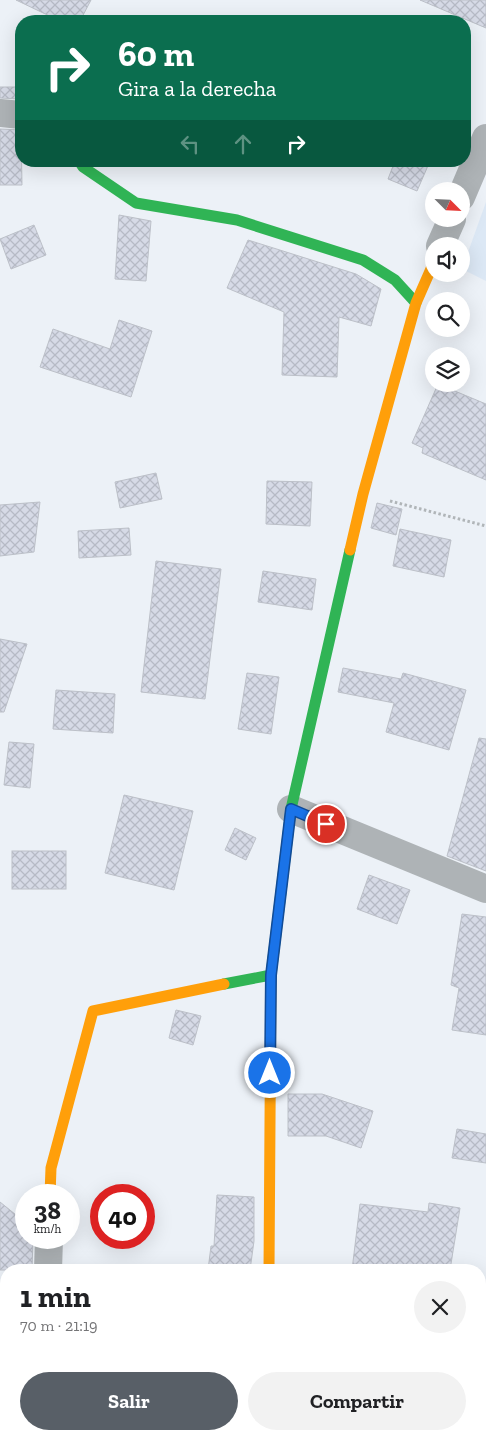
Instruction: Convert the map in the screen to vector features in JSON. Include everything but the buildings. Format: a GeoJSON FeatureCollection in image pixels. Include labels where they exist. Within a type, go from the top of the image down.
{"type":"FeatureCollection","features":[{"type":"Feature","properties":{"kind":"street"},"geometry":{"type":"LineString","coordinates":[[0,113],[15,114]]}},
{"type":"Feature","properties":{"kind":"street"},"geometry":{"type":"LineString","coordinates":[[467,182],[486,138]]}},
{"type":"Feature","properties":{"kind":"street"},"geometry":{"type":"LineString","coordinates":[[82,167],[136,204],[237,220],[363,260],[395,280],[416,303]]}},
{"type":"Feature","properties":{"kind":"street"},"geometry":{"type":"LineString","coordinates":[[269,1264],[271,975],[291,809],[363,494],[416,303],[425,282]]}},
{"type":"Feature","properties":{"kind":"street"},"geometry":{"type":"LineString","coordinates":[[291,809],[486,889]]}},
{"type":"Feature","properties":{"kind":"street"},"geometry":{"type":"LineString","coordinates":[[50,1184],[51,1168],[93,1011],[271,975]]}},
{"type":"Feature","properties":{"kind":"street"},"geometry":{"type":"LineString","coordinates":[[48,1264],[49,1249]]}},
{"type":"Feature","properties":{"kind":"path"},"geometry":{"type":"LineString","coordinates":[[363,494],[486,526]]}},
{"type":"Feature","properties":{"kind":"shaded area"},"geometry":{"type":"Polygon","coordinates":[[[486,202],[486,281],[470,273],[470,247],[486,202]]]}},
{"type":"Feature","properties":{"kind":"traffic: fast"},"geometry":{"type":"LineString","coordinates":[[83,167],[136,203],[237,220],[363,260],[395,280],[416,303]]}},
{"type":"Feature","properties":{"kind":"traffic: fast"},"geometry":{"type":"LineString","coordinates":[[224,984],[271,975],[291,809],[350,550]]}},
{"type":"Feature","properties":{"kind":"traffic: slow"},"geometry":{"type":"LineString","coordinates":[[350,550],[363,494],[416,303],[425,282]]}},
{"type":"Feature","properties":{"kind":"traffic: slow"},"geometry":{"type":"LineString","coordinates":[[269,1264],[271,975]]}},
{"type":"Feature","properties":{"kind":"traffic: slow"},"geometry":{"type":"LineString","coordinates":[[50,1184],[51,1168],[93,1011],[224,984]]}},
{"type":"Feature","properties":{"kind":"route"},"geometry":{"type":"LineString","coordinates":[[270,1073],[271,975],[291,809],[326,824]]}}]}
